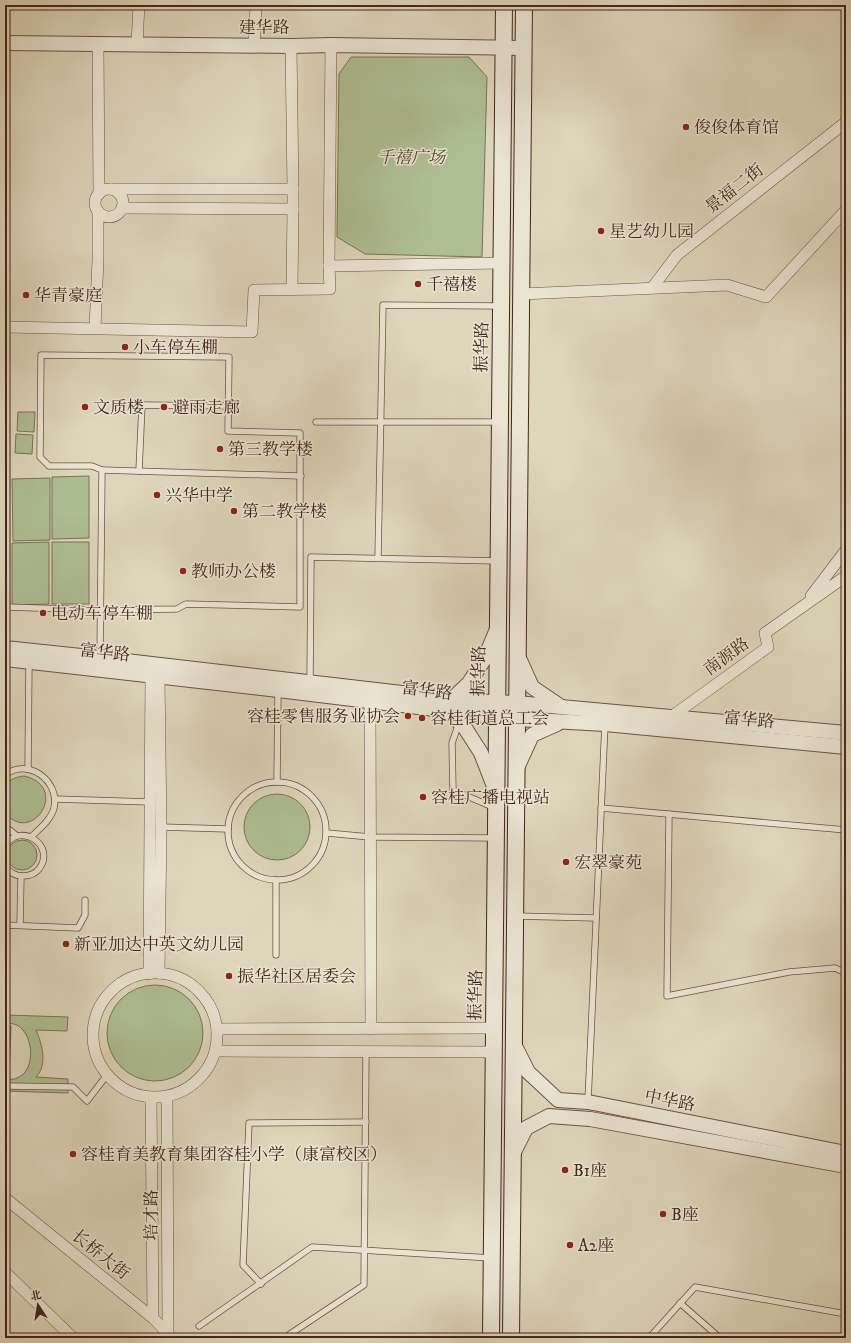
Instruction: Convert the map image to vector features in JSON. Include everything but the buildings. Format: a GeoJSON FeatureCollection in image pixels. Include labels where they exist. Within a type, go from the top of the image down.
{"type":"FeatureCollection","features":[{"type":"Feature","properties":{"kind":"main road","name":"振华路"},"geometry":{"type":"LineString","coordinates":[[491,1338],[504,5]]}},
{"type":"Feature","properties":{"kind":"main road"},"geometry":{"type":"LineString","coordinates":[[511,1338],[524,5]]}},
{"type":"Feature","properties":{"kind":"street"},"geometry":{"type":"LineString","coordinates":[[137,44],[139,5]]}},
{"type":"Feature","properties":{"kind":"street"},"geometry":{"type":"LineString","coordinates":[[254,45],[256,5]]}},
{"type":"Feature","properties":{"kind":"street","name":"建华路"},"geometry":{"type":"LineString","coordinates":[[5,43],[523,48]]}},
{"type":"Feature","properties":{"kind":"street"},"geometry":{"type":"LineString","coordinates":[[95,328],[98,260],[98,211],[95,202],[98,194],[98,44]]}},
{"type":"Feature","properties":{"kind":"street"},"geometry":{"type":"LineString","coordinates":[[5,327],[252,332],[254,290],[330,288],[331,45]]}},
{"type":"Feature","properties":{"kind":"street"},"geometry":{"type":"LineString","coordinates":[[291,46],[293,189],[292,289]]}},
{"type":"Feature","properties":{"kind":"street","name":"景福二街"},"geometry":{"type":"LineString","coordinates":[[652,288],[677,254],[846,122]]}},
{"type":"Feature","properties":{"kind":"street"},"geometry":{"type":"LineString","coordinates":[[98,194],[102,190],[111,189],[293,189]]}},
{"type":"Feature","properties":{"kind":"street"},"geometry":{"type":"LineString","coordinates":[[98,211],[106,216],[111,216],[120,212],[123,204],[122,196],[115,190],[111,189]]}},
{"type":"Feature","properties":{"kind":"street"},"geometry":{"type":"LineString","coordinates":[[122,208],[293,209]]}},
{"type":"Feature","properties":{"kind":"street"},"geometry":{"type":"LineString","coordinates":[[521,294],[727,285],[766,297],[846,210]]}},
{"type":"Feature","properties":{"kind":"street"},"geometry":{"type":"LineString","coordinates":[[329,266],[501,263]]}},
{"type":"Feature","properties":{"kind":"street"},"geometry":{"type":"LineString","coordinates":[[804,605],[846,550]]}},
{"type":"Feature","properties":{"kind":"street","name":"南源路"},"geometry":{"type":"LineString","coordinates":[[671,717],[768,647],[765,633],[846,576]]}},
{"type":"Feature","properties":{"kind":"street"},"geometry":{"type":"LineString","coordinates":[[496,790],[481,753],[465,728],[459,723],[449,705],[469,683],[485,658],[498,626]]}},
{"type":"Feature","properties":{"kind":"street","name":"富华路"},"geometry":{"type":"LineString","coordinates":[[5,648],[310,682],[449,705]]}},
{"type":"Feature","properties":{"kind":"street"},"geometry":{"type":"LineString","coordinates":[[518,654],[532,687],[562,707]]}},
{"type":"Feature","properties":{"kind":"street","name":"富华路"},"geometry":{"type":"LineString","coordinates":[[5,659],[370,701],[449,705],[497,710],[517,719],[605,724],[846,747]]}},
{"type":"Feature","properties":{"kind":"street"},"geometry":{"type":"LineString","coordinates":[[154,973],[150,802],[155,676]]}},
{"type":"Feature","properties":{"kind":"street"},"geometry":{"type":"LineString","coordinates":[[154,973],[160,827],[155,676]]}},
{"type":"Feature","properties":{"kind":"street"},"geometry":{"type":"LineString","coordinates":[[370,701],[371,1029]]}},
{"type":"Feature","properties":{"kind":"street","name":"富华路"},"geometry":{"type":"LineString","coordinates":[[497,710],[517,703],[846,734]]}},
{"type":"Feature","properties":{"kind":"street"},"geometry":{"type":"LineString","coordinates":[[516,770],[532,735],[562,722]]}},
{"type":"Feature","properties":{"kind":"street"},"geometry":{"type":"LineString","coordinates":[[154,973],[176,976],[192,984],[205,997],[214,1012],[218,1029],[216,1051],[207,1071],[192,1086],[167,1097],[151,1098],[130,1093],[112,1080],[99,1063],[92,1042],[94,1020],[103,1001],[118,985],[137,975],[154,973]]}},
{"type":"Feature","properties":{"kind":"street"},"geometry":{"type":"LineString","coordinates":[[218,1029],[494,1028]]}},
{"type":"Feature","properties":{"kind":"street","name":"中华路"},"geometry":{"type":"LineString","coordinates":[[514,1044],[528,1072],[558,1100],[588,1102],[846,1153]]}},
{"type":"Feature","properties":{"kind":"street"},"geometry":{"type":"LineString","coordinates":[[216,1051],[493,1052]]}},
{"type":"Feature","properties":{"kind":"street","name":"培才路"},"geometry":{"type":"LineString","coordinates":[[167,1097],[170,1336]]}},
{"type":"Feature","properties":{"kind":"street","name":"培才路"},"geometry":{"type":"LineString","coordinates":[[151,1098],[153,1318]]}},
{"type":"Feature","properties":{"kind":"street","name":"中华路"},"geometry":{"type":"LineString","coordinates":[[513,1154],[526,1128],[549,1116],[560,1116],[590,1119],[846,1166]]}},
{"type":"Feature","properties":{"kind":"street","name":"长桥大街"},"geometry":{"type":"LineString","coordinates":[[5,1198],[153,1318],[170,1336]]}},
{"type":"Feature","properties":{"kind":"street"},"geometry":{"type":"LineString","coordinates":[[5,1272],[73,1338]]}},
{"type":"Feature","properties":{"kind":"lane"},"geometry":{"type":"LineString","coordinates":[[378,558],[383,305],[501,306]]}},
{"type":"Feature","properties":{"kind":"lane"},"geometry":{"type":"LineString","coordinates":[[5,608],[100,610],[177,609],[186,604],[300,607],[301,476],[300,433],[228,431],[229,357],[41,355],[40,457],[49,466],[92,466],[102,470],[301,476]]}},
{"type":"Feature","properties":{"kind":"lane"},"geometry":{"type":"LineString","coordinates":[[140,471],[142,405],[228,406]]}},
{"type":"Feature","properties":{"kind":"lane"},"geometry":{"type":"LineString","coordinates":[[316,422],[500,422]]}},
{"type":"Feature","properties":{"kind":"lane"},"geometry":{"type":"LineString","coordinates":[[100,658],[102,470]]}},
{"type":"Feature","properties":{"kind":"lane"},"geometry":{"type":"LineString","coordinates":[[310,682],[311,557],[498,561]]}},
{"type":"Feature","properties":{"kind":"lane"},"geometry":{"type":"LineString","coordinates":[[28,769],[29,662]]}},
{"type":"Feature","properties":{"kind":"lane"},"geometry":{"type":"LineString","coordinates":[[277,782],[278,690]]}},
{"type":"Feature","properties":{"kind":"lane"},"geometry":{"type":"LineString","coordinates":[[459,723],[452,743],[453,790],[496,808]]}},
{"type":"Feature","properties":{"kind":"lane"},"geometry":{"type":"LineString","coordinates":[[588,1102],[605,724]]}},
{"type":"Feature","properties":{"kind":"lane"},"geometry":{"type":"LineString","coordinates":[[5,775],[17,770],[28,769],[47,779],[53,788],[55,799],[54,810],[48,819],[31,837]]}},
{"type":"Feature","properties":{"kind":"lane"},"geometry":{"type":"LineString","coordinates":[[277,782],[293,784],[307,791],[318,803],[325,817],[327,833],[324,848],[316,861],[305,872],[291,878],[276,880],[261,877],[247,870],[236,858],[230,844],[228,829],[231,814],[238,801],[249,791],[262,784],[277,782]]}},
{"type":"Feature","properties":{"kind":"lane"},"geometry":{"type":"LineString","coordinates":[[55,799],[150,802]]}},
{"type":"Feature","properties":{"kind":"lane"},"geometry":{"type":"LineString","coordinates":[[601,808],[846,830]]}},
{"type":"Feature","properties":{"kind":"lane"},"geometry":{"type":"LineString","coordinates":[[669,814],[667,996],[789,972],[835,968],[846,973]]}},
{"type":"Feature","properties":{"kind":"lane"},"geometry":{"type":"LineString","coordinates":[[5,826],[17,836]]}},
{"type":"Feature","properties":{"kind":"lane"},"geometry":{"type":"LineString","coordinates":[[160,827],[228,829]]}},
{"type":"Feature","properties":{"kind":"lane"},"geometry":{"type":"LineString","coordinates":[[327,833],[370,836],[495,838]]}},
{"type":"Feature","properties":{"kind":"lane"},"geometry":{"type":"LineString","coordinates":[[5,846],[11,839],[24,835],[36,840],[41,846],[43,852],[41,866],[31,875],[21,876],[12,873],[5,866]]}},
{"type":"Feature","properties":{"kind":"lane"},"geometry":{"type":"LineString","coordinates":[[20,925],[21,876]]}},
{"type":"Feature","properties":{"kind":"lane"},"geometry":{"type":"LineString","coordinates":[[276,880],[276,955]]}},
{"type":"Feature","properties":{"kind":"lane"},"geometry":{"type":"LineString","coordinates":[[5,925],[78,928],[85,915],[85,900]]}},
{"type":"Feature","properties":{"kind":"lane"},"geometry":{"type":"LineString","coordinates":[[515,916],[596,918]]}},
{"type":"Feature","properties":{"kind":"lane"},"geometry":{"type":"LineString","coordinates":[[284,1338],[364,1285],[366,1052]]}},
{"type":"Feature","properties":{"kind":"lane"},"geometry":{"type":"LineString","coordinates":[[5,1086],[73,1087],[87,1101],[107,1075]]}},
{"type":"Feature","properties":{"kind":"lane"},"geometry":{"type":"LineString","coordinates":[[261,1284],[243,1265],[249,1123],[366,1122]]}},
{"type":"Feature","properties":{"kind":"lane"},"geometry":{"type":"LineString","coordinates":[[199,1326],[312,1247],[491,1258]]}},
{"type":"Feature","properties":{"kind":"lane"},"geometry":{"type":"LineString","coordinates":[[649,1338],[695,1287],[846,1314]]}},
{"type":"Feature","properties":{"kind":"lane"},"geometry":{"type":"LineString","coordinates":[[680,1303],[720,1338]]}},
{"type":"Feature","properties":{"kind":"green space","name":"千禧广场"},"geometry":{"type":"Polygon","coordinates":[[[351,57],[469,57],[487,77],[482,257],[365,254],[337,237],[339,74],[351,57]]]}},
{"type":"Feature","properties":{"kind":"green space"},"geometry":{"type":"Polygon","coordinates":[[[18,412],[35,412],[34,432],[17,431],[18,412]]]}},
{"type":"Feature","properties":{"kind":"green space"},"geometry":{"type":"Polygon","coordinates":[[[16,434],[33,435],[32,454],[15,453],[16,434]]]}},
{"type":"Feature","properties":{"kind":"green space"},"geometry":{"type":"Polygon","coordinates":[[[89,476],[89,538],[52,539],[52,477],[89,476]]]}},
{"type":"Feature","properties":{"kind":"green space"},"geometry":{"type":"Polygon","coordinates":[[[50,478],[50,540],[13,541],[12,479],[50,478]]]}},
{"type":"Feature","properties":{"kind":"green space"},"geometry":{"type":"Polygon","coordinates":[[[49,542],[49,604],[12,605],[12,543],[49,542]]]}},
{"type":"Feature","properties":{"kind":"green space"},"geometry":{"type":"Polygon","coordinates":[[[52,542],[89,542],[89,604],[52,604],[52,542]]]}},
{"type":"Feature","properties":{"kind":"green space"},"geometry":{"type":"Polygon","coordinates":[[[24,776],[38,782],[44,791],[46,801],[42,811],[35,818],[26,823],[16,821],[5,813],[5,785],[9,781],[24,776]]]}},
{"type":"Feature","properties":{"kind":"green space"},"geometry":{"type":"Polygon","coordinates":[[[271,794],[283,794],[290,796],[301,803],[308,814],[310,827],[308,840],[301,851],[290,858],[283,860],[271,860],[264,858],[253,851],[246,840],[244,833],[244,821],[246,814],[253,803],[264,796],[271,794]]]}},
{"type":"Feature","properties":{"kind":"green space"},"geometry":{"type":"Polygon","coordinates":[[[22,840],[33,844],[37,855],[33,866],[22,870],[11,866],[7,855],[11,844],[22,840]]]}},
{"type":"Feature","properties":{"kind":"green space"},"geometry":{"type":"Polygon","coordinates":[[[155,985],[173,989],[182,993],[189,999],[195,1006],[199,1015],[203,1033],[199,1051],[195,1060],[189,1067],[182,1073],[173,1077],[155,1081],[137,1077],[128,1073],[121,1067],[115,1060],[111,1051],[107,1033],[111,1015],[115,1006],[121,999],[128,993],[137,989],[155,985]]]}},
{"type":"Feature","properties":{"kind":"green space"},"geometry":{"type":"Polygon","coordinates":[[[5,1015],[68,1017],[67,1031],[36,1030],[42,1048],[43,1061],[40,1072],[36,1077],[68,1079],[68,1093],[5,1091],[5,1079],[17,1078],[24,1074],[30,1059],[30,1050],[29,1041],[25,1033],[20,1027],[14,1024],[5,1024],[5,1015]]]}},
{"type":"Feature","properties":{"kind":"green space"},"geometry":{"type":"Polygon","coordinates":[[[5,1026],[11,1026],[9,1076],[5,1076],[5,1026]]]}},
{"type":"Feature","properties":{"kind":"place","name":"俊俊体育馆"},"geometry":{"type":"Point","coordinates":[686,127]}},
{"type":"Feature","properties":{"kind":"place","name":"星艺幼儿园"},"geometry":{"type":"Point","coordinates":[601,231]}},
{"type":"Feature","properties":{"kind":"place","name":"千禧楼"},"geometry":{"type":"Point","coordinates":[418,284]}},
{"type":"Feature","properties":{"kind":"place","name":"华青豪庭"},"geometry":{"type":"Point","coordinates":[26,295]}},
{"type":"Feature","properties":{"kind":"place","name":"小车停车棚"},"geometry":{"type":"Point","coordinates":[125,347]}},
{"type":"Feature","properties":{"kind":"place","name":"文质楼"},"geometry":{"type":"Point","coordinates":[85,407]}},
{"type":"Feature","properties":{"kind":"place","name":"避雨走廊"},"geometry":{"type":"Point","coordinates":[164,407]}},
{"type":"Feature","properties":{"kind":"place","name":"第三教学楼"},"geometry":{"type":"Point","coordinates":[220,449]}},
{"type":"Feature","properties":{"kind":"place","name":"兴华中学"},"geometry":{"type":"Point","coordinates":[157,495]}},
{"type":"Feature","properties":{"kind":"place","name":"第二教学楼"},"geometry":{"type":"Point","coordinates":[234,511]}},
{"type":"Feature","properties":{"kind":"place","name":"教师办公楼"},"geometry":{"type":"Point","coordinates":[183,571]}},
{"type":"Feature","properties":{"kind":"place","name":"电动车停车棚"},"geometry":{"type":"Point","coordinates":[43,613]}},
{"type":"Feature","properties":{"kind":"place","name":"容桂零售服务业协会"},"geometry":{"type":"Point","coordinates":[408,716]}},
{"type":"Feature","properties":{"kind":"place","name":"容桂街道总工会"},"geometry":{"type":"Point","coordinates":[422,718]}},
{"type":"Feature","properties":{"kind":"place","name":"容桂广播电视站"},"geometry":{"type":"Point","coordinates":[423,797]}},
{"type":"Feature","properties":{"kind":"place","name":"宏翠豪苑"},"geometry":{"type":"Point","coordinates":[566,862]}},
{"type":"Feature","properties":{"kind":"place","name":"新亚加达中英文幼儿园"},"geometry":{"type":"Point","coordinates":[66,944]}},
{"type":"Feature","properties":{"kind":"place","name":"振华社区居委会"},"geometry":{"type":"Point","coordinates":[229,976]}},
{"type":"Feature","properties":{"kind":"place","name":"容桂育美教育集团容桂小学（康富校区）"},"geometry":{"type":"Point","coordinates":[73,1154]}},
{"type":"Feature","properties":{"kind":"place","name":"B1座"},"geometry":{"type":"Point","coordinates":[565,1170]}},
{"type":"Feature","properties":{"kind":"place","name":"B座"},"geometry":{"type":"Point","coordinates":[663,1214]}},
{"type":"Feature","properties":{"kind":"place","name":"A2座"},"geometry":{"type":"Point","coordinates":[570,1245]}}]}
